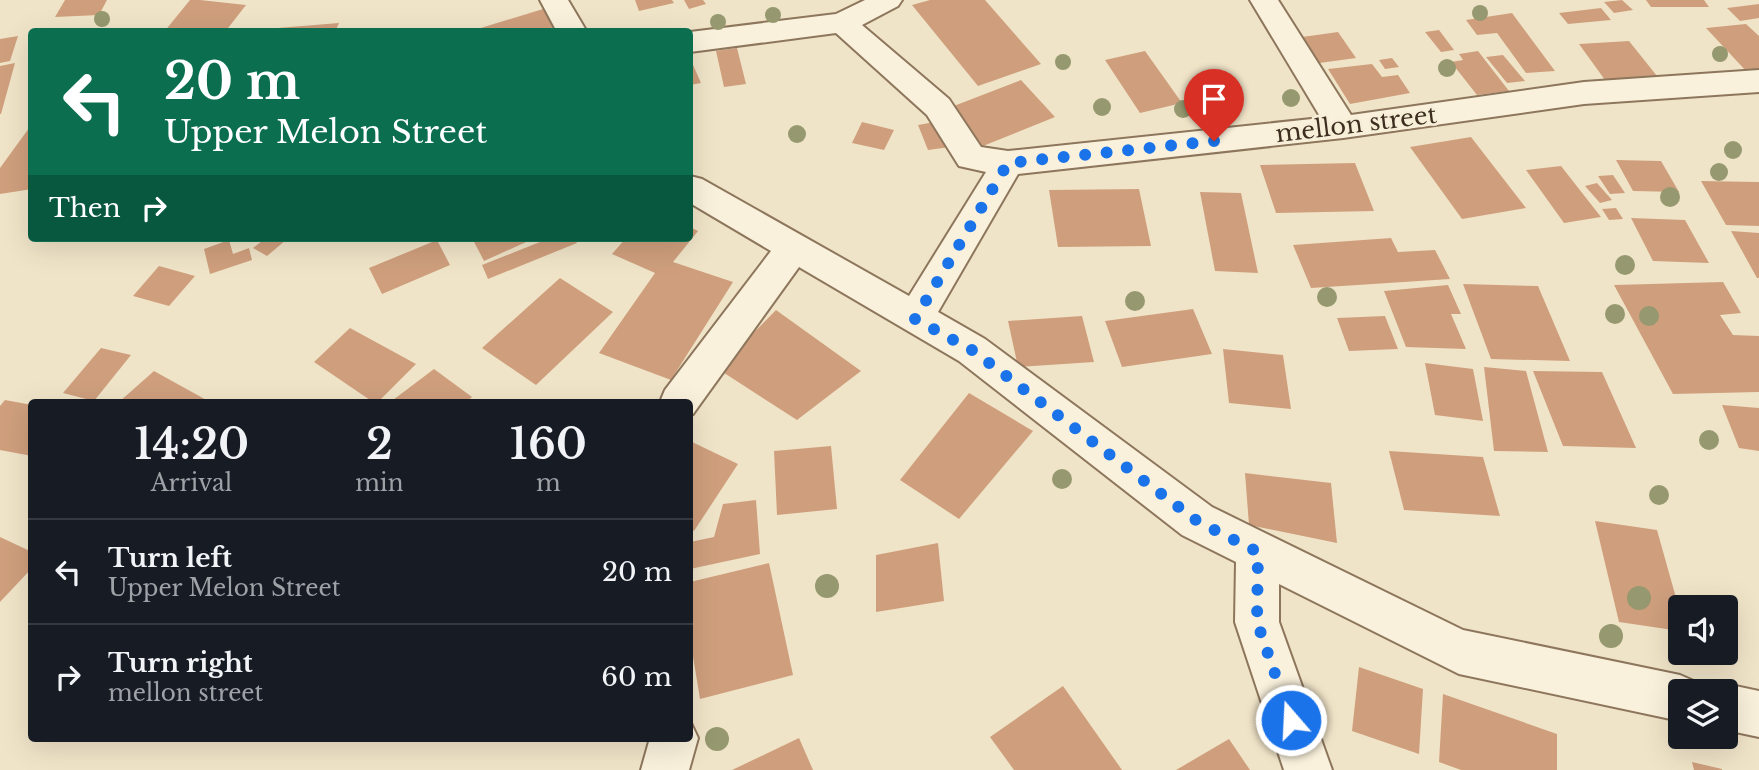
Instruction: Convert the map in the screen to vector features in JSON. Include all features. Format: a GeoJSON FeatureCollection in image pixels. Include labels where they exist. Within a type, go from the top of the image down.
{"type":"FeatureCollection","features":[{"type":"Feature","properties":{"kind":"street"},"geometry":{"type":"LineString","coordinates":[[554,0],[570,28]]}},
{"type":"Feature","properties":{"kind":"street"},"geometry":{"type":"LineString","coordinates":[[693,42],[842,23],[888,0]]}},
{"type":"Feature","properties":{"kind":"street"},"geometry":{"type":"LineString","coordinates":[[1264,0],[1343,127]]}},
{"type":"Feature","properties":{"kind":"street","name":"mellon street"},"geometry":{"type":"LineString","coordinates":[[842,23],[939,107],[971,158],[1008,163],[1343,127],[1584,93],[1759,81]]}},
{"type":"Feature","properties":{"kind":"street"},"geometry":{"type":"LineString","coordinates":[[915,319],[1008,163]]}},
{"type":"Feature","properties":{"kind":"street"},"geometry":{"type":"LineString","coordinates":[[693,190],[972,350],[1197,521],[1459,652],[1668,696]]}},
{"type":"Feature","properties":{"kind":"street"},"geometry":{"type":"LineString","coordinates":[[681,399],[793,249]]}},
{"type":"Feature","properties":{"kind":"street"},"geometry":{"type":"LineString","coordinates":[[1258,552],[1257,622],[1308,770]]}},
{"type":"Feature","properties":{"kind":"street"},"geometry":{"type":"LineString","coordinates":[[1738,710],[1759,714]]}},
{"type":"Feature","properties":{"kind":"street"},"geometry":{"type":"LineString","coordinates":[[665,770],[673,742]]}},
{"type":"Feature","properties":{"kind":"building"},"geometry":{"type":"Polygon","coordinates":[[[65,0],[107,0],[99,15],[55,17],[65,0]]]}},
{"type":"Feature","properties":{"kind":"building"},"geometry":{"type":"Polygon","coordinates":[[[190,0],[246,5],[228,28],[167,28],[190,0]]]}},
{"type":"Feature","properties":{"kind":"building"},"geometry":{"type":"Polygon","coordinates":[[[635,0],[672,0],[674,3],[639,11],[635,0]]]}},
{"type":"Feature","properties":{"kind":"building"},"geometry":{"type":"Polygon","coordinates":[[[684,0],[703,0],[706,4],[689,9],[684,0]]]}},
{"type":"Feature","properties":{"kind":"building"},"geometry":{"type":"Polygon","coordinates":[[[930,0],[985,0],[1041,64],[978,86],[912,5],[930,0]]]}},
{"type":"Feature","properties":{"kind":"building"},"geometry":{"type":"Polygon","coordinates":[[[1622,0],[1633,10],[1614,13],[1604,2],[1622,0]]]}},
{"type":"Feature","properties":{"kind":"building"},"geometry":{"type":"Polygon","coordinates":[[[1646,0],[1704,0],[1709,7],[1651,7],[1646,0]]]}},
{"type":"Feature","properties":{"kind":"building"},"geometry":{"type":"Polygon","coordinates":[[[1759,4],[1759,18],[1740,21],[1727,8],[1759,4]]]}},
{"type":"Feature","properties":{"kind":"building"},"geometry":{"type":"Polygon","coordinates":[[[1601,8],[1611,20],[1568,24],[1559,13],[1601,8]]]}},
{"type":"Feature","properties":{"kind":"building"},"geometry":{"type":"Polygon","coordinates":[[[543,9],[553,28],[481,28],[543,9]]]}},
{"type":"Feature","properties":{"kind":"building"},"geometry":{"type":"Polygon","coordinates":[[[1512,13],[1555,71],[1526,73],[1497,33],[1477,35],[1466,20],[1512,13]]]}},
{"type":"Feature","properties":{"kind":"building"},"geometry":{"type":"Polygon","coordinates":[[[339,23],[337,28],[278,28],[339,23]]]}},
{"type":"Feature","properties":{"kind":"building"},"geometry":{"type":"Polygon","coordinates":[[[1746,24],[1759,36],[1759,70],[1747,72],[1706,28],[1746,24]]]}},
{"type":"Feature","properties":{"kind":"building"},"geometry":{"type":"Polygon","coordinates":[[[1439,30],[1454,50],[1441,52],[1425,32],[1439,30]]]}},
{"type":"Feature","properties":{"kind":"building"},"geometry":{"type":"Polygon","coordinates":[[[1338,32],[1356,58],[1312,64],[1295,38],[1338,32]]]}},
{"type":"Feature","properties":{"kind":"building"},"geometry":{"type":"Polygon","coordinates":[[[18,36],[10,61],[0,63],[0,39],[18,36]]]}},
{"type":"Feature","properties":{"kind":"building"},"geometry":{"type":"Polygon","coordinates":[[[1629,41],[1657,76],[1605,80],[1579,44],[1629,41]]]}},
{"type":"Feature","properties":{"kind":"building"},"geometry":{"type":"Polygon","coordinates":[[[737,48],[746,84],[724,87],[716,51],[737,48]]]}},
{"type":"Feature","properties":{"kind":"building"},"geometry":{"type":"Polygon","coordinates":[[[1145,51],[1182,103],[1140,113],[1105,60],[1145,51]]]}},
{"type":"Feature","properties":{"kind":"building"},"geometry":{"type":"Polygon","coordinates":[[[1478,51],[1509,91],[1477,95],[1451,62],[1463,60],[1459,54],[1478,51]]]}},
{"type":"Feature","properties":{"kind":"building"},"geometry":{"type":"Polygon","coordinates":[[[1503,55],[1525,81],[1507,83],[1486,57],[1503,55]]]}},
{"type":"Feature","properties":{"kind":"building"},"geometry":{"type":"Polygon","coordinates":[[[1392,58],[1399,67],[1385,69],[1379,60],[1392,58]]]}},
{"type":"Feature","properties":{"kind":"building"},"geometry":{"type":"Polygon","coordinates":[[[15,63],[1,114],[0,114],[0,66],[15,63]]]}},
{"type":"Feature","properties":{"kind":"building"},"geometry":{"type":"Polygon","coordinates":[[[1372,64],[1382,77],[1398,75],[1410,93],[1350,104],[1328,69],[1372,64]]]}},
{"type":"Feature","properties":{"kind":"building"},"geometry":{"type":"Polygon","coordinates":[[[693,65],[701,83],[693,84],[693,65]]]}},
{"type":"Feature","properties":{"kind":"building"},"geometry":{"type":"Polygon","coordinates":[[[1021,80],[1055,117],[978,148],[946,109],[1021,80]]]}},
{"type":"Feature","properties":{"kind":"building"},"geometry":{"type":"Polygon","coordinates":[[[1226,81],[1233,97],[1211,98],[1205,82],[1226,81]]]}},
{"type":"Feature","properties":{"kind":"building"},"geometry":{"type":"Polygon","coordinates":[[[940,121],[950,147],[928,150],[918,125],[940,121]]]}},
{"type":"Feature","properties":{"kind":"building"},"geometry":{"type":"Polygon","coordinates":[[[862,122],[894,130],[884,150],[852,143],[862,122]]]}},
{"type":"Feature","properties":{"kind":"building"},"geometry":{"type":"Polygon","coordinates":[[[28,130],[28,190],[0,194],[0,168],[28,130]]]}},
{"type":"Feature","properties":{"kind":"building"},"geometry":{"type":"Polygon","coordinates":[[[1471,137],[1526,208],[1462,219],[1410,147],[1471,137]]]}},
{"type":"Feature","properties":{"kind":"building"},"geometry":{"type":"Polygon","coordinates":[[[1616,160],[1661,161],[1679,192],[1633,191],[1616,160]]]}},
{"type":"Feature","properties":{"kind":"building"},"geometry":{"type":"Polygon","coordinates":[[[1355,163],[1374,211],[1276,213],[1260,165],[1355,163]]]}},
{"type":"Feature","properties":{"kind":"building"},"geometry":{"type":"Polygon","coordinates":[[[1561,166],[1601,217],[1564,223],[1526,170],[1561,166]]]}},
{"type":"Feature","properties":{"kind":"building"},"geometry":{"type":"Polygon","coordinates":[[[1613,175],[1625,193],[1610,194],[1598,176],[1613,175]]]}},
{"type":"Feature","properties":{"kind":"building"},"geometry":{"type":"Polygon","coordinates":[[[1701,181],[1759,182],[1759,226],[1726,225],[1701,181]]]}},
{"type":"Feature","properties":{"kind":"building"},"geometry":{"type":"Polygon","coordinates":[[[1597,183],[1612,200],[1600,203],[1585,186],[1597,183]]]}},
{"type":"Feature","properties":{"kind":"building"},"geometry":{"type":"Polygon","coordinates":[[[1139,189],[1151,246],[1058,247],[1049,190],[1139,189]]]}},
{"type":"Feature","properties":{"kind":"building"},"geometry":{"type":"Polygon","coordinates":[[[1200,192],[1241,193],[1258,273],[1215,271],[1200,192]]]}},
{"type":"Feature","properties":{"kind":"building"},"geometry":{"type":"Polygon","coordinates":[[[1616,208],[1623,219],[1609,220],[1602,209],[1616,208]]]}},
{"type":"Feature","properties":{"kind":"building"},"geometry":{"type":"Polygon","coordinates":[[[1631,218],[1685,220],[1709,263],[1653,261],[1631,218]]]}},
{"type":"Feature","properties":{"kind":"building"},"geometry":{"type":"Polygon","coordinates":[[[1731,231],[1759,233],[1759,278],[1757,278],[1731,231]]]}},
{"type":"Feature","properties":{"kind":"building"},"geometry":{"type":"Polygon","coordinates":[[[1391,238],[1398,252],[1435,250],[1450,279],[1311,288],[1293,245],[1391,238]]]}},
{"type":"Feature","properties":{"kind":"building"},"geometry":{"type":"Polygon","coordinates":[[[230,242],[233,254],[249,248],[252,260],[210,274],[204,249],[230,242]]]}},
{"type":"Feature","properties":{"kind":"building"},"geometry":{"type":"Polygon","coordinates":[[[261,242],[284,242],[267,256],[253,248],[261,242]]]}},
{"type":"Feature","properties":{"kind":"building"},"geometry":{"type":"Polygon","coordinates":[[[432,242],[438,242],[450,265],[382,294],[369,268],[432,242]]]}},
{"type":"Feature","properties":{"kind":"building"},"geometry":{"type":"Polygon","coordinates":[[[474,242],[526,242],[484,261],[474,242]]]}},
{"type":"Feature","properties":{"kind":"building"},"geometry":{"type":"Polygon","coordinates":[[[540,242],[577,243],[488,279],[482,265],[540,242]]]}},
{"type":"Feature","properties":{"kind":"building"},"geometry":{"type":"Polygon","coordinates":[[[622,242],[689,242],[673,262],[733,282],[671,380],[599,353],[655,273],[612,254],[622,242]]]}},
{"type":"Feature","properties":{"kind":"building"},"geometry":{"type":"Polygon","coordinates":[[[159,266],[195,276],[169,306],[133,296],[159,266]]]}},
{"type":"Feature","properties":{"kind":"building"},"geometry":{"type":"Polygon","coordinates":[[[560,278],[613,312],[536,385],[482,348],[560,278]]]}},
{"type":"Feature","properties":{"kind":"building"},"geometry":{"type":"Polygon","coordinates":[[[1723,282],[1741,313],[1720,315],[1733,335],[1759,336],[1759,392],[1673,394],[1614,285],[1723,282]]]}},
{"type":"Feature","properties":{"kind":"building"},"geometry":{"type":"Polygon","coordinates":[[[1463,284],[1538,286],[1570,361],[1491,359],[1463,284]]]}},
{"type":"Feature","properties":{"kind":"building"},"geometry":{"type":"Polygon","coordinates":[[[1448,285],[1461,314],[1451,314],[1466,349],[1406,347],[1384,291],[1448,285]]]}},
{"type":"Feature","properties":{"kind":"building"},"geometry":{"type":"Polygon","coordinates":[[[1193,309],[1212,354],[1122,367],[1105,321],[1193,309]]]}},
{"type":"Feature","properties":{"kind":"building"},"geometry":{"type":"Polygon","coordinates":[[[776,310],[861,371],[797,420],[718,369],[776,310]]]}},
{"type":"Feature","properties":{"kind":"building"},"geometry":{"type":"Polygon","coordinates":[[[1082,316],[1094,362],[1018,367],[1008,321],[1082,316]]]}},
{"type":"Feature","properties":{"kind":"building"},"geometry":{"type":"Polygon","coordinates":[[[1385,316],[1398,349],[1349,351],[1337,318],[1385,316]]]}},
{"type":"Feature","properties":{"kind":"building"},"geometry":{"type":"Polygon","coordinates":[[[350,328],[416,364],[381,399],[369,399],[314,362],[350,328]]]}},
{"type":"Feature","properties":{"kind":"building"},"geometry":{"type":"Polygon","coordinates":[[[101,348],[131,355],[96,399],[63,393],[101,348]]]}},
{"type":"Feature","properties":{"kind":"building"},"geometry":{"type":"Polygon","coordinates":[[[1223,349],[1283,355],[1291,409],[1229,403],[1223,349]]]}},
{"type":"Feature","properties":{"kind":"building"},"geometry":{"type":"Polygon","coordinates":[[[1425,363],[1473,369],[1483,421],[1435,415],[1425,363]]]}},
{"type":"Feature","properties":{"kind":"building"},"geometry":{"type":"Polygon","coordinates":[[[1484,367],[1526,371],[1548,452],[1494,451],[1484,367]]]}},
{"type":"Feature","properties":{"kind":"building"},"geometry":{"type":"Polygon","coordinates":[[[434,369],[472,397],[470,399],[394,399],[434,369]]]}},
{"type":"Feature","properties":{"kind":"building"},"geometry":{"type":"Polygon","coordinates":[[[154,371],[205,399],[122,399],[154,371]]]}},
{"type":"Feature","properties":{"kind":"building"},"geometry":{"type":"Polygon","coordinates":[[[1533,371],[1602,372],[1636,448],[1563,446],[1533,371]]]}},
{"type":"Feature","properties":{"kind":"building"},"geometry":{"type":"Polygon","coordinates":[[[969,393],[1033,431],[959,519],[900,480],[969,393]]]}},
{"type":"Feature","properties":{"kind":"building"},"geometry":{"type":"Polygon","coordinates":[[[5,400],[28,404],[28,455],[0,450],[0,406],[5,400]]]}},
{"type":"Feature","properties":{"kind":"building"},"geometry":{"type":"Polygon","coordinates":[[[1722,405],[1759,408],[1759,451],[1739,448],[1722,405]]]}},
{"type":"Feature","properties":{"kind":"building"},"geometry":{"type":"Polygon","coordinates":[[[693,442],[738,464],[693,530],[693,442]]]}},
{"type":"Feature","properties":{"kind":"building"},"geometry":{"type":"Polygon","coordinates":[[[831,446],[837,509],[777,515],[774,451],[831,446]]]}},
{"type":"Feature","properties":{"kind":"building"},"geometry":{"type":"Polygon","coordinates":[[[1389,451],[1483,457],[1500,516],[1404,510],[1389,451]]]}},
{"type":"Feature","properties":{"kind":"building"},"geometry":{"type":"Polygon","coordinates":[[[1245,473],[1331,483],[1337,543],[1249,525],[1245,473]]]}},
{"type":"Feature","properties":{"kind":"building"},"geometry":{"type":"Polygon","coordinates":[[[756,500],[760,554],[693,568],[693,541],[714,537],[723,504],[756,500]]]}},
{"type":"Feature","properties":{"kind":"building"},"geometry":{"type":"Polygon","coordinates":[[[1595,521],[1657,530],[1675,595],[1668,595],[1668,629],[1619,622],[1595,521]]]}},
{"type":"Feature","properties":{"kind":"building"},"geometry":{"type":"Polygon","coordinates":[[[0,537],[28,550],[28,572],[0,602],[0,537]]]}},
{"type":"Feature","properties":{"kind":"building"},"geometry":{"type":"Polygon","coordinates":[[[938,543],[944,601],[876,612],[876,555],[938,543]]]}},
{"type":"Feature","properties":{"kind":"building"},"geometry":{"type":"Polygon","coordinates":[[[769,563],[793,675],[700,699],[693,656],[693,581],[769,563]]]}},
{"type":"Feature","properties":{"kind":"building"},"geometry":{"type":"Polygon","coordinates":[[[1359,667],[1423,689],[1419,754],[1352,731],[1359,667]]]}},
{"type":"Feature","properties":{"kind":"building"},"geometry":{"type":"Polygon","coordinates":[[[1063,686],[1122,770],[1014,770],[990,737],[1063,686]]]}},
{"type":"Feature","properties":{"kind":"building"},"geometry":{"type":"Polygon","coordinates":[[[1443,694],[1557,734],[1557,770],[1461,770],[1439,762],[1443,694]]]}},
{"type":"Feature","properties":{"kind":"building"},"geometry":{"type":"Polygon","coordinates":[[[799,738],[813,770],[732,770],[799,738]]]}},
{"type":"Feature","properties":{"kind":"building"},"geometry":{"type":"Polygon","coordinates":[[[1229,739],[1250,770],[1176,770],[1229,739]]]}},
{"type":"Feature","properties":{"kind":"building"},"geometry":{"type":"Polygon","coordinates":[[[1692,762],[1722,769],[1722,770],[1694,770],[1692,762]]]}},
{"type":"Feature","properties":{"kind":"route"},"geometry":{"type":"LineString","coordinates":[[1214,141],[1008,163],[915,319],[972,350],[1197,521],[1258,552],[1257,622],[1291,720]]}}]}
